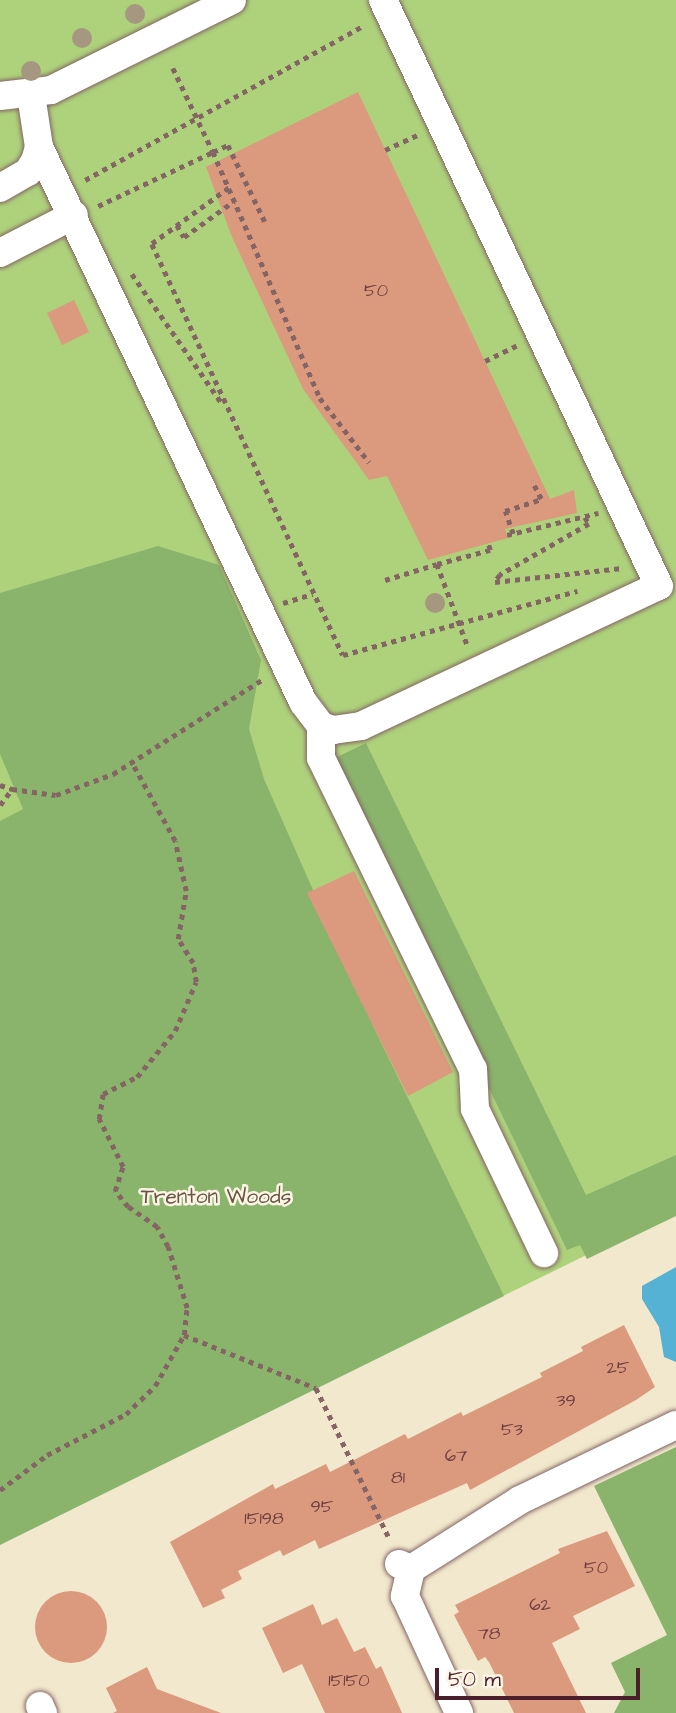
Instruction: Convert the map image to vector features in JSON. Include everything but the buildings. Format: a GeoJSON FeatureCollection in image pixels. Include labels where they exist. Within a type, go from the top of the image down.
{"type":"FeatureCollection","features":[{"type":"Feature","properties":{"kind":"street"},"geometry":{"type":"LineString","coordinates":[[0,96],[31,95],[71,82],[132,48],[232,0]]}},
{"type":"Feature","properties":{"kind":"street"},"geometry":{"type":"LineString","coordinates":[[321,726],[333,730],[361,726],[659,586],[386,5]]}},
{"type":"Feature","properties":{"kind":"street"},"geometry":{"type":"LineString","coordinates":[[31,95],[38,147],[285,666],[321,726],[321,758],[473,1069],[475,1109],[544,1253]]}},
{"type":"Feature","properties":{"kind":"street"},"geometry":{"type":"LineString","coordinates":[[0,188],[28,172],[38,147]]}},
{"type":"Feature","properties":{"kind":"street"},"geometry":{"type":"LineString","coordinates":[[0,253],[67,204]]}},
{"type":"Feature","properties":{"kind":"street"},"geometry":{"type":"LineString","coordinates":[[459,1713],[405,1596],[405,1566],[520,1500],[676,1425]]}},
{"type":"Feature","properties":{"kind":"path"},"geometry":{"type":"LineString","coordinates":[[67,204],[197,119],[386,5]]}},
{"type":"Feature","properties":{"kind":"path"},"geometry":{"type":"LineString","coordinates":[[173,68],[213,152],[320,398],[369,462]]}},
{"type":"Feature","properties":{"kind":"path"},"geometry":{"type":"LineString","coordinates":[[385,150],[442,123]]}},
{"type":"Feature","properties":{"kind":"path"},"geometry":{"type":"LineString","coordinates":[[67,204],[228,145],[265,222]]}},
{"type":"Feature","properties":{"kind":"path"},"geometry":{"type":"LineString","coordinates":[[229,188],[152,244],[343,655],[461,625],[588,588]]}},
{"type":"Feature","properties":{"kind":"path"},"geometry":{"type":"LineString","coordinates":[[177,225],[184,237],[234,201]]}},
{"type":"Feature","properties":{"kind":"path"},"geometry":{"type":"LineString","coordinates":[[128,267],[230,415]]}},
{"type":"Feature","properties":{"kind":"path"},"geometry":{"type":"LineString","coordinates":[[485,361],[541,334]]}},
{"type":"Feature","properties":{"kind":"path"},"geometry":{"type":"LineString","coordinates":[[532,481],[541,499],[505,511],[510,534],[585,517],[589,524],[500,575],[495,582],[650,565]]}},
{"type":"Feature","properties":{"kind":"path"},"geometry":{"type":"LineString","coordinates":[[385,580],[471,552],[490,550],[488,543]]}},
{"type":"Feature","properties":{"kind":"path"},"geometry":{"type":"LineString","coordinates":[[437,564],[461,625]]}},
{"type":"Feature","properties":{"kind":"path"},"geometry":{"type":"LineString","coordinates":[[0,785],[57,795],[132,763],[285,666]]}},
{"type":"Feature","properties":{"kind":"path"},"geometry":{"type":"LineString","coordinates":[[0,1490],[47,1455],[126,1414],[155,1386],[184,1335],[187,1308],[168,1247],[157,1227],[128,1207],[115,1191],[123,1167],[99,1119],[103,1094],[137,1077],[175,1031],[196,982],[193,963],[178,939],[186,891],[175,841],[132,763]]}},
{"type":"Feature","properties":{"kind":"path"},"geometry":{"type":"LineString","coordinates":[[0,805],[12,789]]}},
{"type":"Feature","properties":{"kind":"path"},"geometry":{"type":"LineString","coordinates":[[184,1335],[316,1388],[405,1566]]}},
{"type":"Feature","properties":{"kind":"green space"},"geometry":{"type":"Polygon","coordinates":[[[0,0],[676,0],[676,1211],[0,1543],[0,0]]]}},
{"type":"Feature","properties":{"kind":"green space","name":"Trenton Woods"},"geometry":{"type":"Polygon","coordinates":[[[158,546],[219,565],[261,660],[249,729],[264,779],[374,1028],[504,1296],[0,1545],[0,821],[23,809],[0,754],[0,593],[158,546]]]}},
{"type":"Feature","properties":{"kind":"green space"},"geometry":{"type":"Polygon","coordinates":[[[366,743],[586,1195],[676,1155],[676,1216],[587,1259],[580,1245],[567,1250],[331,760],[366,743]]]}},
{"type":"Feature","properties":{"kind":"green space"},"geometry":{"type":"Polygon","coordinates":[[[676,1447],[676,1713],[614,1713],[625,1692],[611,1663],[667,1635],[594,1486],[676,1447]]]}},
{"type":"Feature","properties":{"kind":"water"},"geometry":{"type":"Polygon","coordinates":[[[676,1267],[676,1362],[664,1357],[659,1327],[642,1299],[642,1286],[676,1267]]]}}]}
